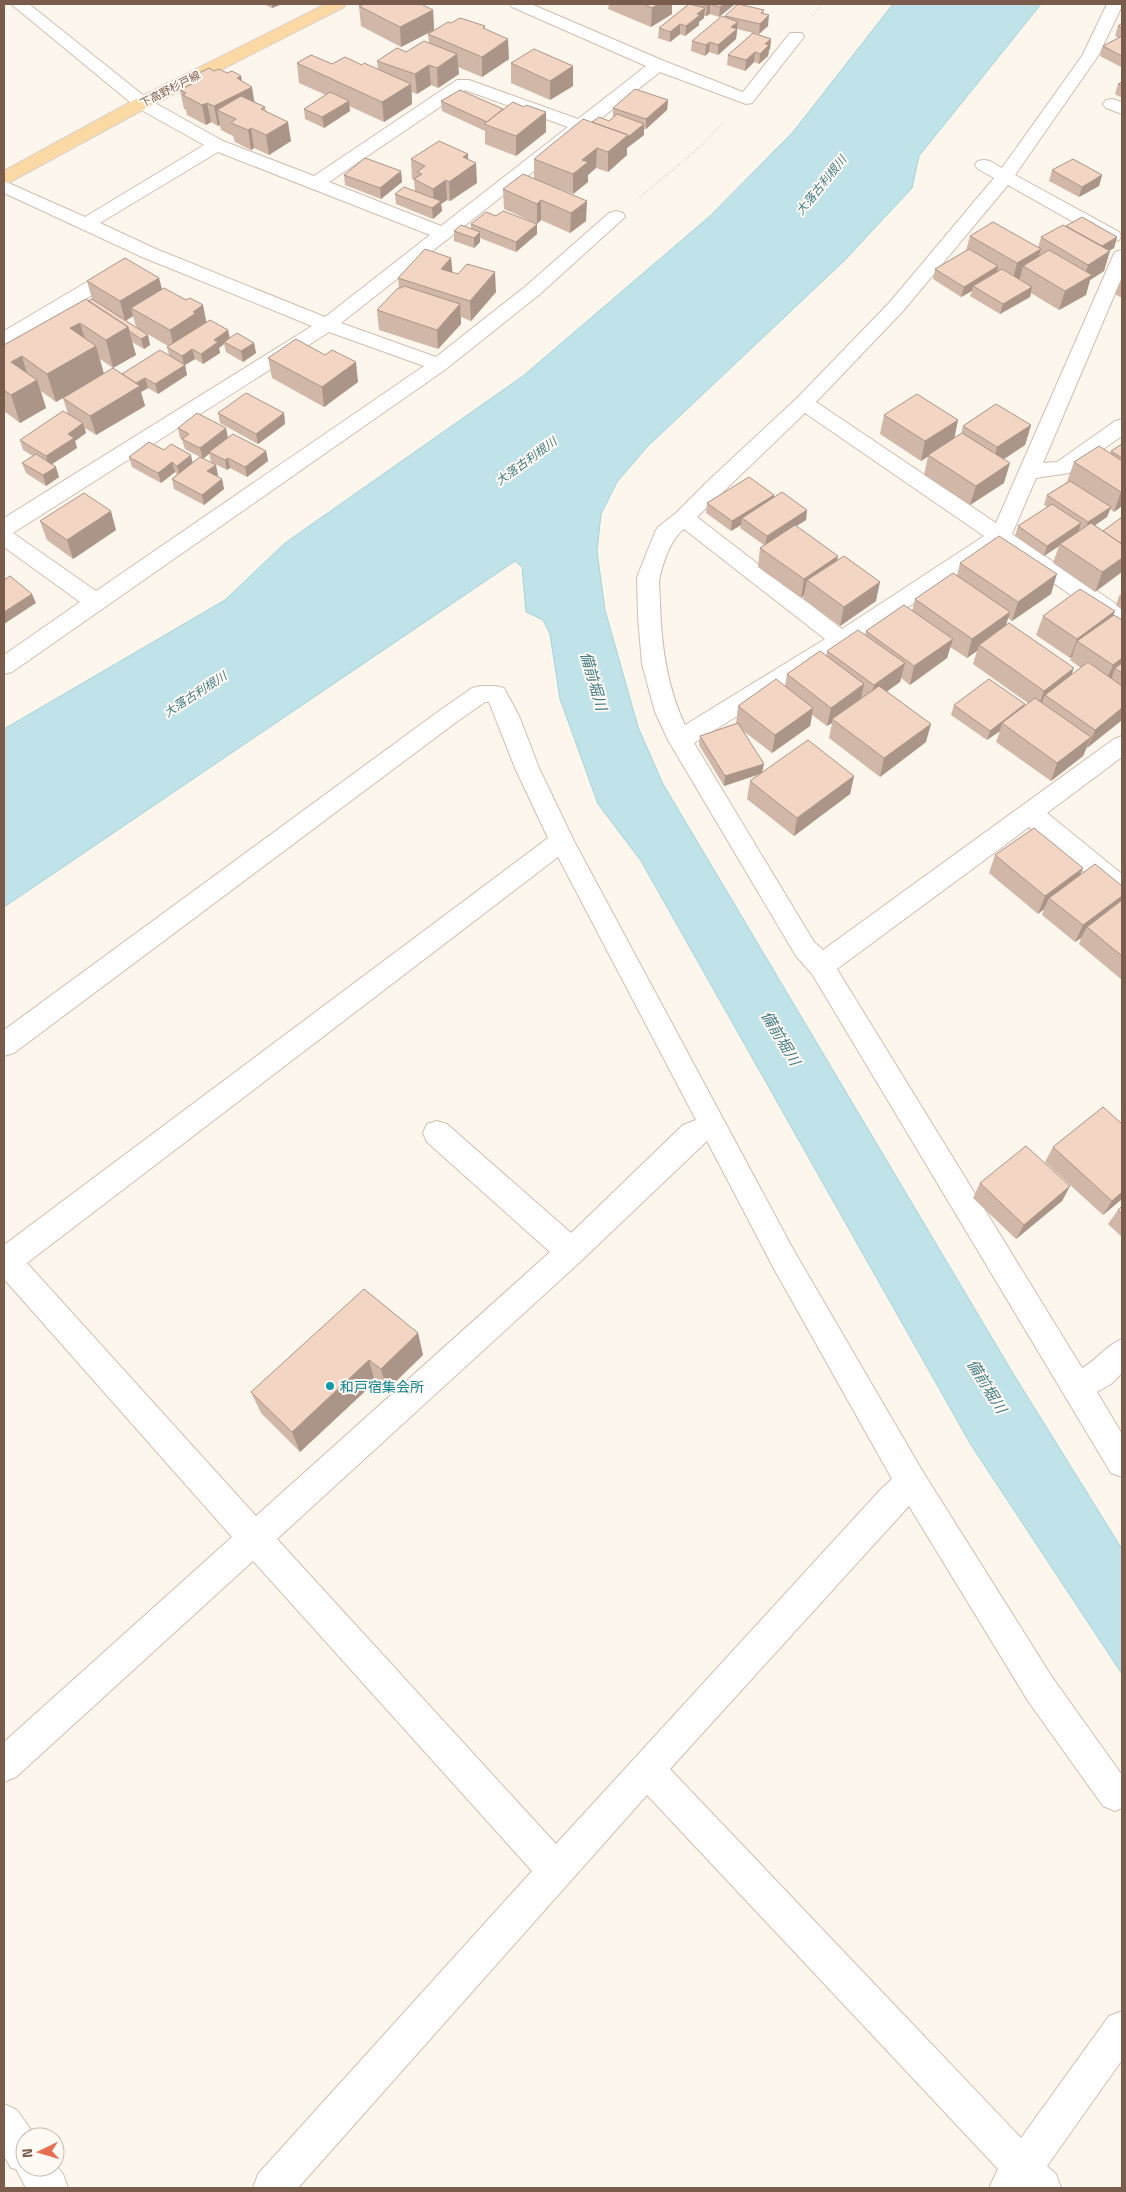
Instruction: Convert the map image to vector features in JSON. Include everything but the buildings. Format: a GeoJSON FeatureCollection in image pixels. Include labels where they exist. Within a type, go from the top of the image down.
{"type":"FeatureCollection","features":[{"type":"Feature","properties":{"kind":"main road","name":"下高野杉戸線"},"geometry":{"type":"LineString","coordinates":[[4,178],[142,103],[338,4]]}},
{"type":"Feature","properties":{"kind":"street"},"geometry":{"type":"LineString","coordinates":[[19,4],[142,103],[217,145],[442,233]]}},
{"type":"Feature","properties":{"kind":"street"},"geometry":{"type":"LineString","coordinates":[[518,4],[658,65],[746,99],[796,37]]}},
{"type":"Feature","properties":{"kind":"street"},"geometry":{"type":"LineString","coordinates":[[1115,4],[1090,56],[1005,177],[896,307],[804,403],[716,485],[684,518],[666,532],[648,577],[649,617],[654,664],[667,712],[680,740],[806,949],[821,966],[1122,1462]]}},
{"type":"Feature","properties":{"kind":"street"},"geometry":{"type":"LineString","coordinates":[[4,528],[327,325],[658,65]]}},
{"type":"Feature","properties":{"kind":"street"},"geometry":{"type":"LineString","coordinates":[[316,183],[463,84],[580,126]]}},
{"type":"Feature","properties":{"kind":"street"},"geometry":{"type":"LineString","coordinates":[[86,224],[217,145]]}},
{"type":"Feature","properties":{"kind":"street"},"geometry":{"type":"LineString","coordinates":[[984,165],[1005,177],[1068,221],[1122,242]]}},
{"type":"Feature","properties":{"kind":"street"},"geometry":{"type":"LineString","coordinates":[[4,186],[148,253],[327,325],[439,365]]}},
{"type":"Feature","properties":{"kind":"street"},"geometry":{"type":"LineString","coordinates":[[4,666],[439,365],[533,290],[616,217]]}},
{"type":"Feature","properties":{"kind":"street"},"geometry":{"type":"LineString","coordinates":[[4,339],[148,253]]}},
{"type":"Feature","properties":{"kind":"street"},"geometry":{"type":"LineString","coordinates":[[680,740],[841,640],[1000,535],[1122,256]]}},
{"type":"Feature","properties":{"kind":"street"},"geometry":{"type":"LineString","coordinates":[[804,403],[1122,619]]}},
{"type":"Feature","properties":{"kind":"street"},"geometry":{"type":"LineString","coordinates":[[1027,472],[1062,468],[1122,427]]}},
{"type":"Feature","properties":{"kind":"street"},"geometry":{"type":"LineString","coordinates":[[684,518],[841,640]]}},
{"type":"Feature","properties":{"kind":"street"},"geometry":{"type":"LineString","coordinates":[[4,537],[96,602]]}},
{"type":"Feature","properties":{"kind":"street"},"geometry":{"type":"LineString","coordinates":[[4,1046],[480,694],[496,694],[527,768],[562,841],[783,1258],[912,1484],[1040,1689],[1115,1794]]}},
{"type":"Feature","properties":{"kind":"street"},"geometry":{"type":"LineString","coordinates":[[821,966],[1122,745]]}},
{"type":"Feature","properties":{"kind":"street"},"geometry":{"type":"LineString","coordinates":[[1029,813],[1122,888]]}},
{"type":"Feature","properties":{"kind":"street"},"geometry":{"type":"LineString","coordinates":[[556,1871],[5,1261],[562,841]]}},
{"type":"Feature","properties":{"kind":"street"},"geometry":{"type":"LineString","coordinates":[[4,1765],[571,1252],[694,1134],[713,1125]]}},
{"type":"Feature","properties":{"kind":"street"},"geometry":{"type":"LineString","coordinates":[[437,1133],[571,1252]]}},
{"type":"Feature","properties":{"kind":"street"},"geometry":{"type":"LineString","coordinates":[[1077,1387],[1100,1374],[1122,1353]]}},
{"type":"Feature","properties":{"kind":"street"},"geometry":{"type":"LineString","coordinates":[[272,2188],[647,1769],[892,1500],[912,1484]]}},
{"type":"Feature","properties":{"kind":"street"},"geometry":{"type":"LineString","coordinates":[[647,1769],[1024,2181],[1122,2029]]}},
{"type":"Feature","properties":{"kind":"street"},"geometry":{"type":"LineString","coordinates":[[4,2122],[15,2139]]}},
{"type":"Feature","properties":{"kind":"street"},"geometry":{"type":"LineString","coordinates":[[41,2177],[49,2188]]}},
{"type":"Feature","properties":{"kind":"path"},"geometry":{"type":"LineString","coordinates":[[616,217],[693,153],[746,99]]}},
{"type":"Feature","properties":{"kind":"water"},"geometry":{"type":"Polygon","coordinates":[[[893,4],[1041,4],[919,156],[912,188],[845,260],[647,447],[617,482],[601,514],[597,551],[605,610],[638,727],[663,784],[1014,1375],[1122,1549],[1122,1674],[971,1445],[641,861],[598,804],[560,699],[550,634],[543,620],[526,612],[522,567],[515,561],[4,907],[4,729],[225,600],[285,543],[523,376],[710,216],[793,132],[893,4]]]}},
{"type":"Feature","properties":{"kind":"place","name":"和戸宿集会所"},"geometry":{"type":"Point","coordinates":[330,1386]}},
{"type":"Feature","properties":{"kind":"water label","name":"大落古利根川"},"geometry":{"type":"Point","coordinates":[821,185]}},
{"type":"Feature","properties":{"kind":"water label","name":"大落古利根川"},"geometry":{"type":"Point","coordinates":[526,461]}},
{"type":"Feature","properties":{"kind":"water label","name":"備前堀川"},"geometry":{"type":"Point","coordinates":[594,681]}},
{"type":"Feature","properties":{"kind":"water label","name":"大落古利根川"},"geometry":{"type":"Point","coordinates":[195,694]}},
{"type":"Feature","properties":{"kind":"water label","name":"備前堀川"},"geometry":{"type":"Point","coordinates":[781,1038]}},
{"type":"Feature","properties":{"kind":"water label","name":"備前堀川"},"geometry":{"type":"Point","coordinates":[987,1386]}}]}
